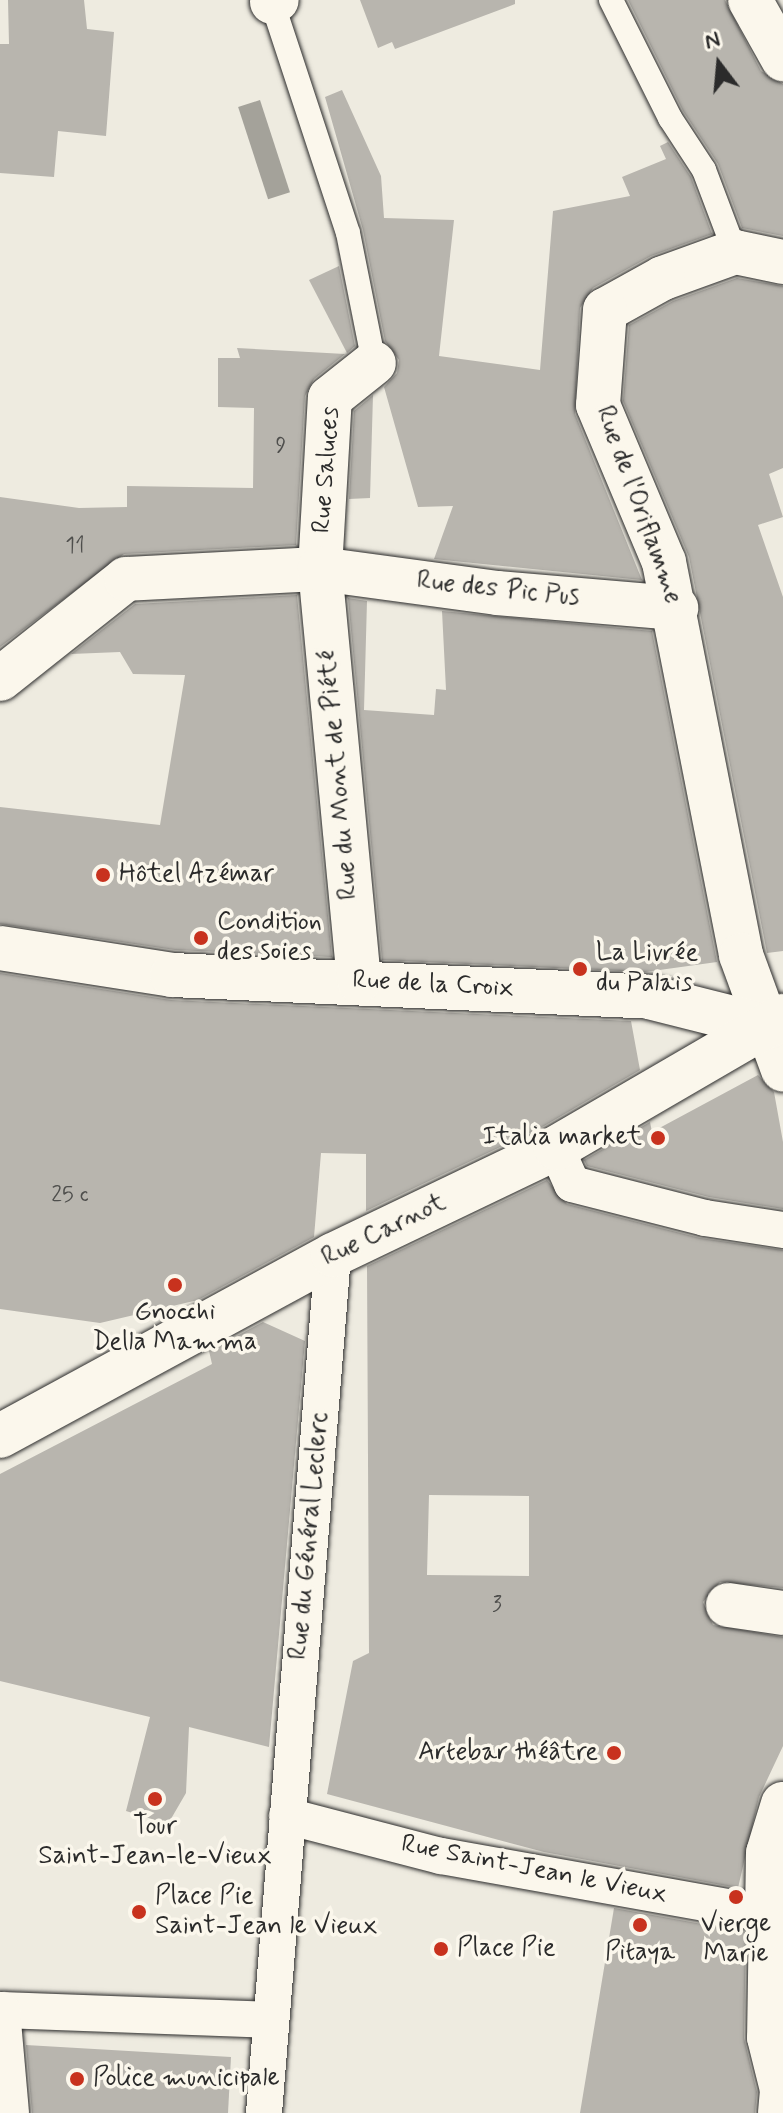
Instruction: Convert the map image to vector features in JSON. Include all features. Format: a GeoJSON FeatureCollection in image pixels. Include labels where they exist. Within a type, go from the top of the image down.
{"type":"FeatureCollection","features":[{"type":"Feature","properties":{"kind":"street"},"geometry":{"type":"LineString","coordinates":[[750,0],[783,59]]}},
{"type":"Feature","properties":{"kind":"street"},"geometry":{"type":"LineString","coordinates":[[735,252],[783,262]]}},
{"type":"Feature","properties":{"kind":"street","name":"Rue de l'Oriflamme"},"geometry":{"type":"LineString","coordinates":[[735,252],[663,278],[605,310],[598,405],[664,562],[676,608],[741,955],[776,1022],[783,1070]]}},
{"type":"Feature","properties":{"kind":"street","name":"Rue Saluces"},"geometry":{"type":"LineString","coordinates":[[0,679],[126,579],[320,569],[330,398],[374,363]]}},
{"type":"Feature","properties":{"kind":"street","name":"Rue des Pic Pus"},"geometry":{"type":"LineString","coordinates":[[320,569],[497,593],[676,608]]}},
{"type":"Feature","properties":{"kind":"street","name":"Rue du Mont de Piété"},"geometry":{"type":"LineString","coordinates":[[320,569],[359,981]]}},
{"type":"Feature","properties":{"kind":"street","name":"Rue de la Croix"},"geometry":{"type":"LineString","coordinates":[[0,948],[172,975],[359,981],[649,997],[776,1022]]}},
{"type":"Feature","properties":{"kind":"street","name":"Rue Carnot"},"geometry":{"type":"LineString","coordinates":[[0,1436],[333,1255],[556,1148],[776,1022]]}},
{"type":"Feature","properties":{"kind":"street"},"geometry":{"type":"LineString","coordinates":[[556,1148],[572,1184],[705,1218],[783,1230]]}},
{"type":"Feature","properties":{"kind":"street","name":"Rue du Général Leclerc"},"geometry":{"type":"LineString","coordinates":[[264,2113],[333,1255]]}},
{"type":"Feature","properties":{"kind":"street"},"geometry":{"type":"LineString","coordinates":[[728,1605],[783,1613]]}},
{"type":"Feature","properties":{"kind":"street"},"geometry":{"type":"LineString","coordinates":[[776,2113],[778,2090],[765,2038],[775,1916],[768,1853],[783,1804]]}},
{"type":"Feature","properties":{"kind":"street","name":"Rue Saint-Jean le Vieux"},"geometry":{"type":"LineString","coordinates":[[287,1816],[441,1856],[775,1916]]}},
{"type":"Feature","properties":{"kind":"street"},"geometry":{"type":"LineString","coordinates":[[11,2113],[1,2010],[270,2020]]}},
{"type":"Feature","properties":{"kind":"lane"},"geometry":{"type":"LineString","coordinates":[[611,0],[670,118],[704,170],[735,252]]}},
{"type":"Feature","properties":{"kind":"lane","name":"Rue Saluces"},"geometry":{"type":"LineString","coordinates":[[267,1],[348,233],[374,363]]}},
{"type":"Feature","properties":{"kind":"shaded area"},"geometry":{"type":"Polygon","coordinates":[[[260,100],[290,192],[268,199],[238,107],[260,100]]]}},
{"type":"Feature","properties":{"kind":"building"},"geometry":{"type":"Polygon","coordinates":[[[8,0],[84,0],[87,29],[114,32],[106,136],[58,131],[54,177],[0,173],[0,44],[9,44],[8,0]]]}},
{"type":"Feature","properties":{"kind":"building"},"geometry":{"type":"Polygon","coordinates":[[[360,0],[515,0],[515,4],[395,49],[392,42],[378,48],[360,0]]]}},
{"type":"Feature","properties":{"kind":"building"},"geometry":{"type":"Polygon","coordinates":[[[628,0],[725,0],[761,71],[783,84],[783,236],[742,228],[718,164],[683,111],[628,0]]]}},
{"type":"Feature","properties":{"kind":"building"},"geometry":{"type":"Polygon","coordinates":[[[342,90],[381,176],[384,218],[454,220],[439,356],[540,370],[553,211],[630,196],[622,177],[666,159],[660,146],[668,142],[691,177],[712,234],[651,256],[593,288],[580,308],[575,414],[642,580],[434,559],[453,506],[418,507],[384,387],[397,373],[399,360],[385,341],[363,230],[325,97],[342,90]]]}},
{"type":"Feature","properties":{"kind":"building"},"geometry":{"type":"Polygon","coordinates":[[[339,266],[355,346],[347,353],[309,280],[339,266]]]}},
{"type":"Feature","properties":{"kind":"building"},"geometry":{"type":"Polygon","coordinates":[[[737,278],[783,286],[783,468],[769,474],[783,517],[758,525],[783,597],[783,951],[767,953],[689,557],[623,401],[629,325],[673,301],[737,278]]]}},
{"type":"Feature","properties":{"kind":"building"},"geometry":{"type":"Polygon","coordinates":[[[237,348],[345,354],[314,379],[305,396],[296,545],[124,554],[0,647],[0,497],[79,508],[127,507],[127,486],[253,488],[254,408],[218,407],[218,358],[240,358],[237,348]]]}},
{"type":"Feature","properties":{"kind":"building"},"geometry":{"type":"Polygon","coordinates":[[[373,395],[370,498],[349,499],[354,411],[373,395]]]}},
{"type":"Feature","properties":{"kind":"building"},"geometry":{"type":"Polygon","coordinates":[[[297,595],[332,957],[175,950],[0,924],[0,807],[160,825],[185,675],[133,674],[120,652],[71,654],[135,604],[297,595]]]}},
{"type":"Feature","properties":{"kind":"building"},"geometry":{"type":"Polygon","coordinates":[[[348,598],[367,601],[364,710],[434,715],[436,689],[446,690],[442,611],[652,631],[717,962],[645,972],[382,960],[348,598]]]}},
{"type":"Feature","properties":{"kind":"building"},"geometry":{"type":"Polygon","coordinates":[[[0,973],[171,1000],[631,1021],[640,1070],[544,1126],[366,1211],[366,1154],[321,1153],[314,1237],[198,1300],[100,1323],[0,1309],[0,973]]]}},
{"type":"Feature","properties":{"kind":"building"},"geometry":{"type":"Polygon","coordinates":[[[758,1075],[774,1092],[783,1142],[783,1209],[709,1197],[587,1166],[584,1160],[650,1122],[652,1132],[758,1075]]]}},
{"type":"Feature","properties":{"kind":"building"},"geometry":{"type":"Polygon","coordinates":[[[547,1180],[567,1204],[700,1238],[783,1250],[783,1588],[720,1582],[703,1602],[713,1625],[783,1637],[783,1746],[759,1797],[738,1888],[544,1852],[327,1794],[353,1661],[369,1653],[367,1266],[547,1180]],[[429,1495],[427,1575],[529,1576],[529,1496],[429,1495]]]}},
{"type":"Feature","properties":{"kind":"building"},"geometry":{"type":"Polygon","coordinates":[[[263,1322],[305,1341],[269,1747],[189,1727],[186,1793],[168,1824],[126,1811],[150,1717],[0,1681],[0,1474],[212,1364],[209,1351],[263,1322]]]}},
{"type":"Feature","properties":{"kind":"building"},"geometry":{"type":"Polygon","coordinates":[[[614,1908],[746,1932],[744,2038],[757,2092],[755,2113],[580,2113],[614,1908]]]}},
{"type":"Feature","properties":{"kind":"building"},"geometry":{"type":"Polygon","coordinates":[[[26,2045],[231,2057],[228,2113],[32,2113],[26,2045]]]}},
{"type":"Feature","properties":{"kind":"place","name":"Hôtel Azémar"},"geometry":{"type":"Point","coordinates":[103,875]}},
{"type":"Feature","properties":{"kind":"place","name":"Condition des soies"},"geometry":{"type":"Point","coordinates":[201,938]}},
{"type":"Feature","properties":{"kind":"place","name":"La Livrée du Palais"},"geometry":{"type":"Point","coordinates":[580,969]}},
{"type":"Feature","properties":{"kind":"place","name":"Italia market"},"geometry":{"type":"Point","coordinates":[658,1138]}},
{"type":"Feature","properties":{"kind":"place","name":"Gnocchi Della Mamma"},"geometry":{"type":"Point","coordinates":[175,1285]}},
{"type":"Feature","properties":{"kind":"place","name":"Artebar théâtre"},"geometry":{"type":"Point","coordinates":[614,1753]}},
{"type":"Feature","properties":{"kind":"place","name":"Tour Saint-Jean-le-Vieux"},"geometry":{"type":"Point","coordinates":[155,1799]}},
{"type":"Feature","properties":{"kind":"place","name":"Vierge Marie"},"geometry":{"type":"Point","coordinates":[736,1897]}},
{"type":"Feature","properties":{"kind":"place","name":"Place Pie Saint-Jean le Vieux"},"geometry":{"type":"Point","coordinates":[139,1912]}},
{"type":"Feature","properties":{"kind":"place","name":"Pitaya"},"geometry":{"type":"Point","coordinates":[640,1925]}},
{"type":"Feature","properties":{"kind":"place","name":"Place Pie"},"geometry":{"type":"Point","coordinates":[441,1949]}},
{"type":"Feature","properties":{"kind":"place","name":"Police municipale"},"geometry":{"type":"Point","coordinates":[77,2079]}}]}
